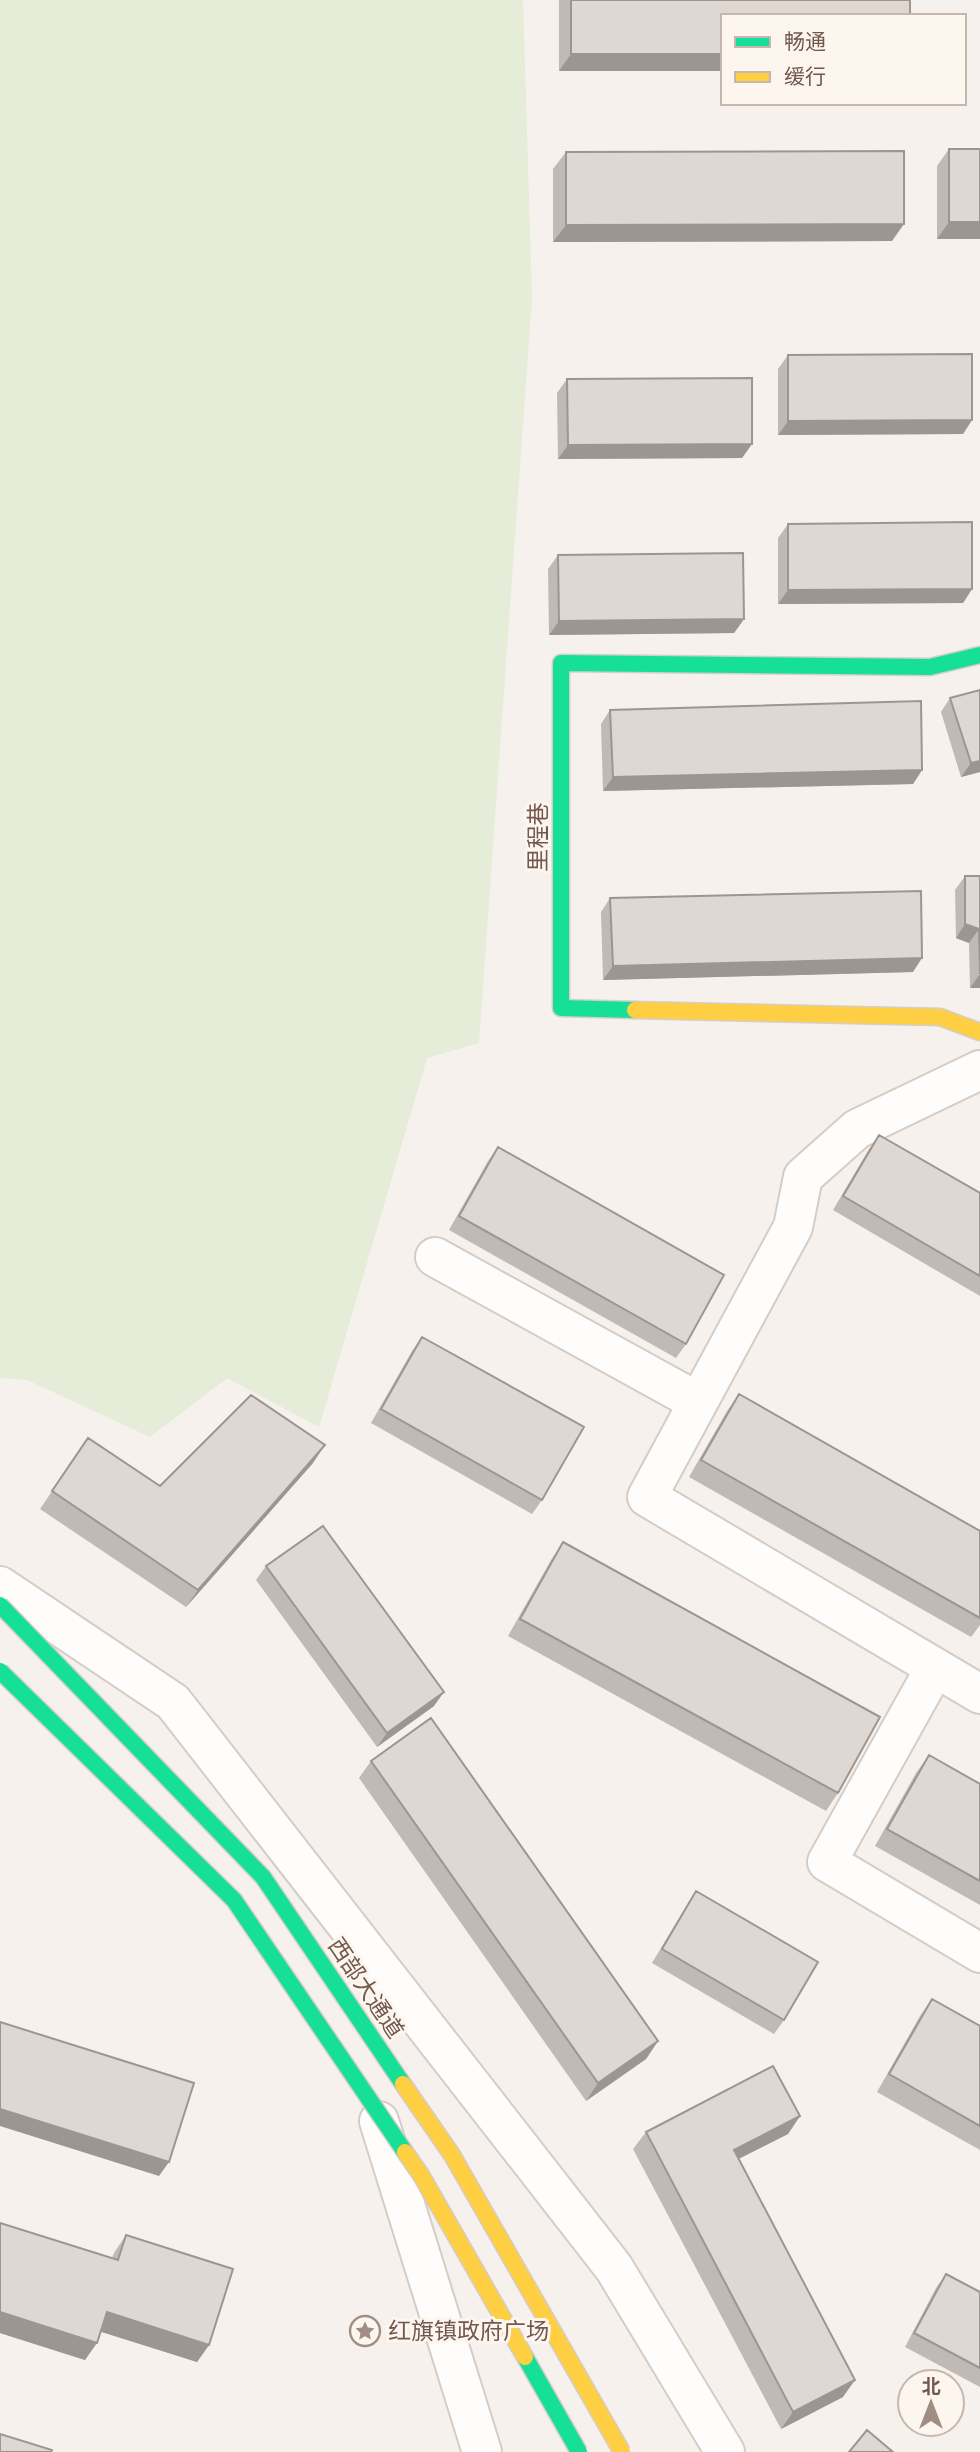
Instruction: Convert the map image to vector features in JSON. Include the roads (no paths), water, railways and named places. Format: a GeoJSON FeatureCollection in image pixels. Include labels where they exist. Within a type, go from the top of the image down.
{"type":"FeatureCollection","features":[{"type":"Feature","properties":{"kind":"main road","name":"里程巷"},"geometry":{"type":"LineString","coordinates":[[980,655],[930,667],[561,663],[561,1008],[940,1017],[980,1032]]}},
{"type":"Feature","properties":{"kind":"main road","name":"西部大通道"},"geometry":{"type":"LineString","coordinates":[[0,1605],[263,1877],[452,2155],[622,2452]]}},
{"type":"Feature","properties":{"kind":"main road"},"geometry":{"type":"LineString","coordinates":[[0,1671],[234,1900],[421,2175],[579,2452]]}},
{"type":"Feature","properties":{"kind":"street"},"geometry":{"type":"LineString","coordinates":[[980,1070],[857,1129],[803,1177],[793,1227],[647,1497],[980,1694]]}},
{"type":"Feature","properties":{"kind":"street"},"geometry":{"type":"LineString","coordinates":[[435,1257],[698,1402]]}},
{"type":"Feature","properties":{"kind":"street"},"geometry":{"type":"LineString","coordinates":[[0,1586],[173,1702],[614,2268],[725,2452]]}},
{"type":"Feature","properties":{"kind":"street"},"geometry":{"type":"LineString","coordinates":[[935,1668],[827,1862],[980,1953]]}},
{"type":"Feature","properties":{"kind":"street"},"geometry":{"type":"LineString","coordinates":[[298,1861],[482,2452]]}},
{"type":"Feature","properties":{"kind":"place","name":"红旗镇政府广场"},"geometry":{"type":"Point","coordinates":[365,2331]}}]}
